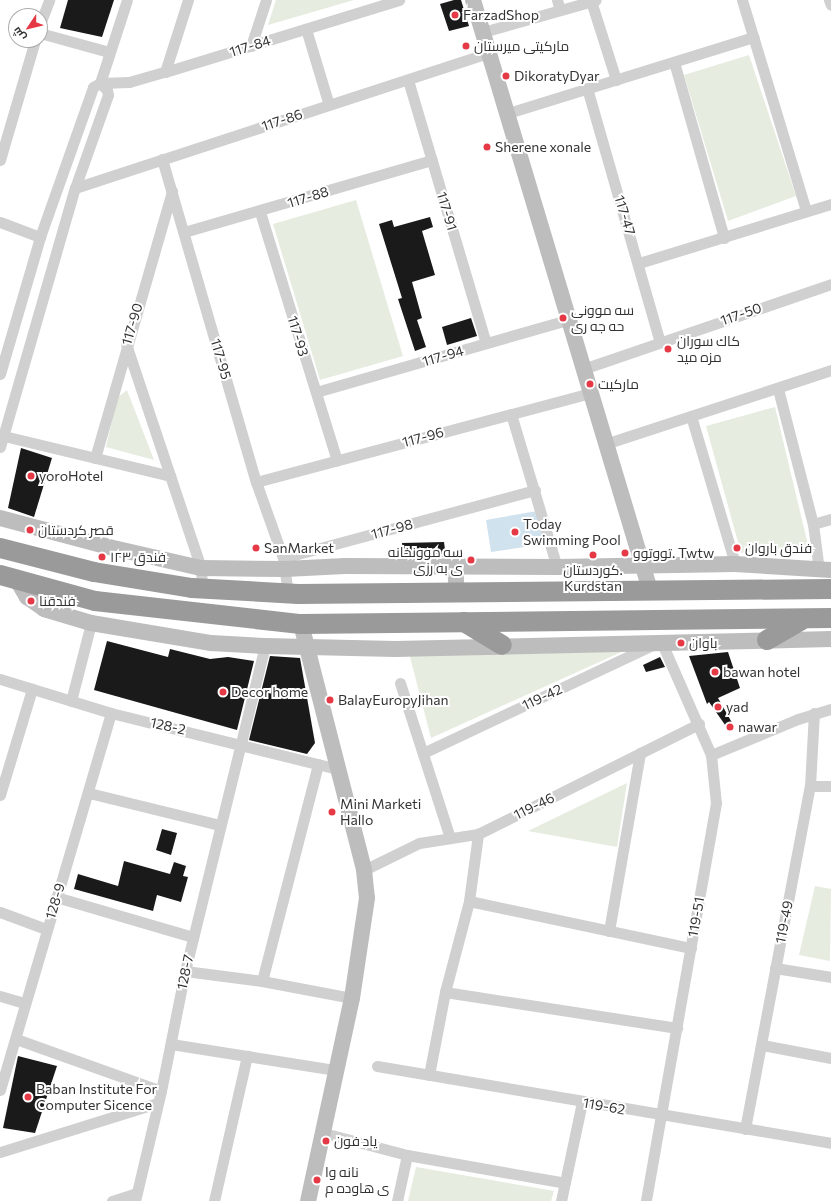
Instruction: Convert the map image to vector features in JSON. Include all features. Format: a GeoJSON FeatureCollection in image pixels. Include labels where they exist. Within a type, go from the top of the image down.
{"type":"FeatureCollection","features":[{"type":"Feature","properties":{"kind":"highway"},"geometry":{"type":"LineString","coordinates":[[0,548],[94,572],[202,588],[288,593],[831,589]]}},
{"type":"Feature","properties":{"kind":"highway"},"geometry":{"type":"LineString","coordinates":[[8,577],[95,601],[301,624],[831,618]]}},
{"type":"Feature","properties":{"kind":"highway"},"geometry":{"type":"LineString","coordinates":[[766,640],[786,627],[808,618]]}},
{"type":"Feature","properties":{"kind":"highway"},"geometry":{"type":"LineString","coordinates":[[464,622],[502,645]]}},
{"type":"Feature","properties":{"kind":"main road"},"geometry":{"type":"LineString","coordinates":[[473,0],[570,319],[605,444],[650,590]]}},
{"type":"Feature","properties":{"kind":"main road"},"geometry":{"type":"LineString","coordinates":[[0,518],[109,547],[201,568],[284,563],[345,566],[557,567],[642,564],[735,564],[825,570]]}},
{"type":"Feature","properties":{"kind":"main road"},"geometry":{"type":"LineString","coordinates":[[455,566],[457,592]]}},
{"type":"Feature","properties":{"kind":"main road"},"geometry":{"type":"LineString","coordinates":[[8,577],[38,606],[91,623],[146,634],[265,646],[395,649],[661,641],[831,639]]}},
{"type":"Feature","properties":{"kind":"main road"},"geometry":{"type":"LineString","coordinates":[[301,624],[305,647],[364,870],[367,898],[352,998],[324,1133],[308,1201]]}},
{"type":"Feature","properties":{"kind":"street"},"geometry":{"type":"LineString","coordinates":[[0,374],[40,238],[89,91],[100,83],[127,0]]}},
{"type":"Feature","properties":{"kind":"street"},"geometry":{"type":"LineString","coordinates":[[165,72],[188,0]]}},
{"type":"Feature","properties":{"kind":"street"},"geometry":{"type":"LineString","coordinates":[[251,46],[266,0]]}},
{"type":"Feature","properties":{"kind":"street","name":"117-84"},"geometry":{"type":"LineString","coordinates":[[100,83],[129,82],[306,29],[381,3],[399,0]]}},
{"type":"Feature","properties":{"kind":"street"},"geometry":{"type":"LineString","coordinates":[[742,0],[806,211]]}},
{"type":"Feature","properties":{"kind":"street"},"geometry":{"type":"LineString","coordinates":[[829,0],[831,5]]}},
{"type":"Feature","properties":{"kind":"street"},"geometry":{"type":"LineString","coordinates":[[482,32],[559,5],[594,1],[616,80]]}},
{"type":"Feature","properties":{"kind":"street"},"geometry":{"type":"LineString","coordinates":[[306,29],[329,105]]}},
{"type":"Feature","properties":{"kind":"street"},"geometry":{"type":"LineString","coordinates":[[48,35],[109,52]]}},
{"type":"Feature","properties":{"kind":"street"},"geometry":{"type":"LineString","coordinates":[[508,113],[753,37]]}},
{"type":"Feature","properties":{"kind":"street"},"geometry":{"type":"LineString","coordinates":[[0,160],[6,120],[32,48]]}},
{"type":"Feature","properties":{"kind":"street","name":"117-86"},"geometry":{"type":"LineString","coordinates":[[75,188],[489,53]]}},
{"type":"Feature","properties":{"kind":"street"},"geometry":{"type":"LineString","coordinates":[[674,62],[724,238]]}},
{"type":"Feature","properties":{"kind":"street","name":"117-91"},"geometry":{"type":"LineString","coordinates":[[408,80],[486,343]]}},
{"type":"Feature","properties":{"kind":"street"},"geometry":{"type":"LineString","coordinates":[[0,447],[75,188],[108,95],[107,90],[100,83]]}},
{"type":"Feature","properties":{"kind":"street","name":"117-47"},"geometry":{"type":"LineString","coordinates":[[587,88],[639,263],[660,342]]}},
{"type":"Feature","properties":{"kind":"street","name":"117-95"},"geometry":{"type":"LineString","coordinates":[[162,159],[256,482],[284,563]]}},
{"type":"Feature","properties":{"kind":"street","name":"117-88"},"geometry":{"type":"LineString","coordinates":[[184,232],[260,212],[432,160]]}},
{"type":"Feature","properties":{"kind":"street","name":"117-90"},"geometry":{"type":"LineString","coordinates":[[95,458],[126,344],[172,191]]}},
{"type":"Feature","properties":{"kind":"street"},"geometry":{"type":"LineString","coordinates":[[639,263],[831,204]]}},
{"type":"Feature","properties":{"kind":"street","name":"117-93"},"geometry":{"type":"LineString","coordinates":[[260,212],[337,460]]}},
{"type":"Feature","properties":{"kind":"street"},"geometry":{"type":"LineString","coordinates":[[0,222],[40,238]]}},
{"type":"Feature","properties":{"kind":"street","name":"117-50"},"geometry":{"type":"LineString","coordinates":[[583,369],[831,285]]}},
{"type":"Feature","properties":{"kind":"street","name":"117-94"},"geometry":{"type":"LineString","coordinates":[[316,392],[570,319]]}},
{"type":"Feature","properties":{"kind":"street"},"geometry":{"type":"LineString","coordinates":[[126,344],[201,568],[202,588]]}},
{"type":"Feature","properties":{"kind":"street"},"geometry":{"type":"LineString","coordinates":[[605,444],[778,389],[831,370]]}},
{"type":"Feature","properties":{"kind":"street"},"geometry":{"type":"LineString","coordinates":[[778,389],[825,570]]}},
{"type":"Feature","properties":{"kind":"street","name":"117-96"},"geometry":{"type":"LineString","coordinates":[[256,482],[590,393]]}},
{"type":"Feature","properties":{"kind":"street"},"geometry":{"type":"LineString","coordinates":[[511,414],[557,567]]}},
{"type":"Feature","properties":{"kind":"street"},"geometry":{"type":"LineString","coordinates":[[691,416],[735,564]]}},
{"type":"Feature","properties":{"kind":"street"},"geometry":{"type":"LineString","coordinates":[[4,436],[170,476]]}},
{"type":"Feature","properties":{"kind":"street","name":"117-98"},"geometry":{"type":"LineString","coordinates":[[284,563],[535,490]]}},
{"type":"Feature","properties":{"kind":"street"},"geometry":{"type":"LineString","coordinates":[[813,524],[831,519]]}},
{"type":"Feature","properties":{"kind":"street"},"geometry":{"type":"LineString","coordinates":[[284,563],[288,593]]}},
{"type":"Feature","properties":{"kind":"street"},"geometry":{"type":"LineString","coordinates":[[71,701],[91,623]]}},
{"type":"Feature","properties":{"kind":"street","name":"119-51"},"geometry":{"type":"LineString","coordinates":[[647,1201],[716,803],[712,755],[661,641]]}},
{"type":"Feature","properties":{"kind":"street","name":"119-42"},"geometry":{"type":"LineString","coordinates":[[423,753],[661,641]]}},
{"type":"Feature","properties":{"kind":"street","name":"128-7"},"geometry":{"type":"LineString","coordinates":[[136,1197],[157,1103],[162,1091],[185,971],[219,825],[265,646]]}},
{"type":"Feature","properties":{"kind":"street","name":"128-2"},"geometry":{"type":"LineString","coordinates":[[0,679],[111,713],[240,743],[337,769]]}},
{"type":"Feature","properties":{"kind":"street"},"geometry":{"type":"LineString","coordinates":[[400,683],[450,838]]}},
{"type":"Feature","properties":{"kind":"street"},"geometry":{"type":"LineString","coordinates":[[0,795],[32,690]]}},
{"type":"Feature","properties":{"kind":"street"},"geometry":{"type":"LineString","coordinates":[[712,755],[814,713],[831,709]]}},
{"type":"Feature","properties":{"kind":"street","name":"128-9"},"geometry":{"type":"LineString","coordinates":[[0,1090],[1,1078],[16,1039],[46,930],[89,793],[111,713]]}},
{"type":"Feature","properties":{"kind":"street","name":"119-49"},"geometry":{"type":"LineString","coordinates":[[746,1129],[810,786],[814,713]]}},
{"type":"Feature","properties":{"kind":"street","name":"119-46"},"geometry":{"type":"LineString","coordinates":[[364,870],[419,843],[478,834],[699,724]]}},
{"type":"Feature","properties":{"kind":"street"},"geometry":{"type":"LineString","coordinates":[[609,931],[640,753]]}},
{"type":"Feature","properties":{"kind":"street"},"geometry":{"type":"LineString","coordinates":[[262,981],[318,764]]}},
{"type":"Feature","properties":{"kind":"street"},"geometry":{"type":"LineString","coordinates":[[810,786],[831,786]]}},
{"type":"Feature","properties":{"kind":"street"},"geometry":{"type":"LineString","coordinates":[[89,793],[219,825]]}},
{"type":"Feature","properties":{"kind":"street"},"geometry":{"type":"LineString","coordinates":[[429,1075],[445,992],[469,901],[478,834]]}},
{"type":"Feature","properties":{"kind":"street"},"geometry":{"type":"LineString","coordinates":[[56,897],[193,937]]}},
{"type":"Feature","properties":{"kind":"street"},"geometry":{"type":"LineString","coordinates":[[469,901],[691,948]]}},
{"type":"Feature","properties":{"kind":"street"},"geometry":{"type":"LineString","coordinates":[[0,912],[46,930]]}},
{"type":"Feature","properties":{"kind":"street"},"geometry":{"type":"LineString","coordinates":[[775,968],[831,977]]}},
{"type":"Feature","properties":{"kind":"street"},"geometry":{"type":"LineString","coordinates":[[185,971],[262,981],[352,998]]}},
{"type":"Feature","properties":{"kind":"street"},"geometry":{"type":"LineString","coordinates":[[445,992],[677,1028]]}},
{"type":"Feature","properties":{"kind":"street"},"geometry":{"type":"LineString","coordinates":[[0,996],[25,1003]]}},
{"type":"Feature","properties":{"kind":"street"},"geometry":{"type":"LineString","coordinates":[[16,1039],[162,1091]]}},
{"type":"Feature","properties":{"kind":"street"},"geometry":{"type":"LineString","coordinates":[[171,1044],[336,1070]]}},
{"type":"Feature","properties":{"kind":"street"},"geometry":{"type":"LineString","coordinates":[[762,1045],[831,1058]]}},
{"type":"Feature","properties":{"kind":"street"},"geometry":{"type":"LineString","coordinates":[[214,1201],[247,1056]]}},
{"type":"Feature","properties":{"kind":"street","name":"119-62"},"geometry":{"type":"LineString","coordinates":[[377,1066],[661,1116],[831,1143]]}},
{"type":"Feature","properties":{"kind":"street"},"geometry":{"type":"LineString","coordinates":[[561,1201],[582,1102]]}},
{"type":"Feature","properties":{"kind":"street"},"geometry":{"type":"LineString","coordinates":[[0,1152],[157,1103]]}},
{"type":"Feature","properties":{"kind":"street"},"geometry":{"type":"LineString","coordinates":[[324,1133],[407,1155],[565,1183]]}},
{"type":"Feature","properties":{"kind":"street"},"geometry":{"type":"LineString","coordinates":[[397,1201],[407,1155]]}},
{"type":"Feature","properties":{"kind":"street"},"geometry":{"type":"LineString","coordinates":[[112,1201],[136,1197]]}},
{"type":"Feature","properties":{"kind":"shaded area"},"geometry":{"type":"Polygon","coordinates":[[[276,0],[354,0],[268,25],[276,0]]]}},
{"type":"Feature","properties":{"kind":"shaded area"},"geometry":{"type":"Polygon","coordinates":[[[749,55],[796,196],[728,221],[684,75],[749,55]]]}},
{"type":"Feature","properties":{"kind":"shaded area"},"geometry":{"type":"Polygon","coordinates":[[[356,200],[403,356],[320,380],[273,224],[356,200]]]}},
{"type":"Feature","properties":{"kind":"shaded area"},"geometry":{"type":"Polygon","coordinates":[[[127,390],[154,460],[106,447],[117,398],[127,390]]]}},
{"type":"Feature","properties":{"kind":"shaded area"},"geometry":{"type":"Polygon","coordinates":[[[775,407],[808,545],[741,553],[706,426],[775,407]]]}},
{"type":"Feature","properties":{"kind":"shaded area"},"geometry":{"type":"Polygon","coordinates":[[[628,649],[431,738],[409,653],[628,649]]]}},
{"type":"Feature","properties":{"kind":"shaded area"},"geometry":{"type":"Polygon","coordinates":[[[627,783],[617,847],[528,831],[627,783]]]}},
{"type":"Feature","properties":{"kind":"shaded area"},"geometry":{"type":"Polygon","coordinates":[[[815,886],[831,889],[830,961],[799,955],[815,886]]]}},
{"type":"Feature","properties":{"kind":"shaded area"},"geometry":{"type":"Polygon","coordinates":[[[416,1167],[554,1191],[551,1201],[408,1201],[416,1167]]]}},
{"type":"Feature","properties":{"kind":"water","name":"Today Swimming Pool"},"geometry":{"type":"Polygon","coordinates":[[[537,511],[544,544],[491,552],[486,520],[537,511]]]}},
{"type":"Feature","properties":{"kind":"building"},"geometry":{"type":"Polygon","coordinates":[[[68,0],[114,0],[102,37],[60,28],[68,0]]]}},
{"type":"Feature","properties":{"kind":"building","name":"FarzadShop"},"geometry":{"type":"Polygon","coordinates":[[[454,0],[461,0],[469,26],[449,31],[440,4],[454,0]]]}},
{"type":"Feature","properties":{"kind":"building"},"geometry":{"type":"Polygon","coordinates":[[[430,217],[433,227],[422,231],[435,275],[412,282],[422,318],[417,320],[426,347],[415,351],[398,299],[402,298],[379,224],[392,220],[394,227],[430,217]]]}},
{"type":"Feature","properties":{"kind":"building"},"geometry":{"type":"Polygon","coordinates":[[[471,318],[477,336],[447,345],[442,327],[471,318]]]}},
{"type":"Feature","properties":{"kind":"building","name":"yoroHotel"},"geometry":{"type":"Polygon","coordinates":[[[21,448],[52,458],[34,517],[8,508],[21,448]]]}},
{"type":"Feature","properties":{"kind":"building"},"geometry":{"type":"Polygon","coordinates":[[[444,542],[446,557],[404,557],[402,543],[444,542]]]}},
{"type":"Feature","properties":{"kind":"building"},"geometry":{"type":"Polygon","coordinates":[[[107,641],[168,657],[170,649],[210,659],[228,657],[254,661],[237,730],[94,690],[107,641]]]}},
{"type":"Feature","properties":{"kind":"building","name":"bawan hotel"},"geometry":{"type":"Polygon","coordinates":[[[728,652],[740,688],[718,698],[735,728],[730,732],[709,702],[707,704],[689,656],[728,652]]]}},
{"type":"Feature","properties":{"kind":"building"},"geometry":{"type":"Polygon","coordinates":[[[270,656],[300,658],[315,743],[307,754],[249,740],[270,656]]]}},
{"type":"Feature","properties":{"kind":"building"},"geometry":{"type":"Polygon","coordinates":[[[660,657],[665,667],[646,672],[643,665],[660,657]]]}},
{"type":"Feature","properties":{"kind":"building"},"geometry":{"type":"Polygon","coordinates":[[[162,829],[177,833],[171,855],[156,850],[162,829]]]}},
{"type":"Feature","properties":{"kind":"building"},"geometry":{"type":"Polygon","coordinates":[[[124,861],[170,874],[174,862],[186,866],[183,876],[188,877],[181,902],[157,895],[153,911],[74,889],[78,874],[118,886],[124,861]]]}},
{"type":"Feature","properties":{"kind":"building","name":"Baban Institute For Computer Sicence"},"geometry":{"type":"Polygon","coordinates":[[[18,1056],[57,1066],[35,1133],[3,1128],[18,1056]]]}},
{"type":"Feature","properties":{"kind":"place","name":"FarzadShop"},"geometry":{"type":"Point","coordinates":[455,15]}},
{"type":"Feature","properties":{"kind":"place","name":"مارکیتی میرستان"},"geometry":{"type":"Point","coordinates":[466,46]}},
{"type":"Feature","properties":{"kind":"place","name":"DikoratyDyar"},"geometry":{"type":"Point","coordinates":[506,76]}},
{"type":"Feature","properties":{"kind":"place","name":"Sherene xonale"},"geometry":{"type":"Point","coordinates":[487,147]}},
{"type":"Feature","properties":{"kind":"place","name":"سه موونی حه جه ری"},"geometry":{"type":"Point","coordinates":[563,318]}},
{"type":"Feature","properties":{"kind":"place","name":"كاك سوران مزه ميد"},"geometry":{"type":"Point","coordinates":[668,349]}},
{"type":"Feature","properties":{"kind":"place","name":"ماركيت"},"geometry":{"type":"Point","coordinates":[590,384]}},
{"type":"Feature","properties":{"kind":"place","name":"yoroHotel"},"geometry":{"type":"Point","coordinates":[31,476]}},
{"type":"Feature","properties":{"kind":"place","name":"قصر كردستان"},"geometry":{"type":"Point","coordinates":[30,530]}},
{"type":"Feature","properties":{"kind":"place","name":"Today Swimming Pool"},"geometry":{"type":"Point","coordinates":[515,532]}},
{"type":"Feature","properties":{"kind":"place","name":"SanMarket"},"geometry":{"type":"Point","coordinates":[256,548]}},
{"type":"Feature","properties":{"kind":"place","name":"فندق باروان"},"geometry":{"type":"Point","coordinates":[737,548]}},
{"type":"Feature","properties":{"kind":"place","name":"تووتوو. Twtw"},"geometry":{"type":"Point","coordinates":[625,553]}},
{"type":"Feature","properties":{"kind":"place","name":"کوردستان. Kurdstan"},"geometry":{"type":"Point","coordinates":[593,555]}},
{"type":"Feature","properties":{"kind":"place","name":"فندق ١٢٣"},"geometry":{"type":"Point","coordinates":[102,557]}},
{"type":"Feature","properties":{"kind":"place","name":"سه موونخانه ی به رزی"},"geometry":{"type":"Point","coordinates":[471,560]}},
{"type":"Feature","properties":{"kind":"place","name":"فندقنا"},"geometry":{"type":"Point","coordinates":[31,601]}},
{"type":"Feature","properties":{"kind":"place","name":"باوان"},"geometry":{"type":"Point","coordinates":[681,643]}},
{"type":"Feature","properties":{"kind":"place","name":"bawan hotel"},"geometry":{"type":"Point","coordinates":[715,672]}},
{"type":"Feature","properties":{"kind":"place","name":"Decor home"},"geometry":{"type":"Point","coordinates":[223,692]}},
{"type":"Feature","properties":{"kind":"place","name":"BalayEuropyJihan"},"geometry":{"type":"Point","coordinates":[330,700]}},
{"type":"Feature","properties":{"kind":"place","name":"yad"},"geometry":{"type":"Point","coordinates":[718,707]}},
{"type":"Feature","properties":{"kind":"place","name":"nawar"},"geometry":{"type":"Point","coordinates":[730,727]}},
{"type":"Feature","properties":{"kind":"place","name":"Mini Marketi Hallo"},"geometry":{"type":"Point","coordinates":[332,812]}},
{"type":"Feature","properties":{"kind":"place","name":"Baban Institute For Computer Sicence"},"geometry":{"type":"Point","coordinates":[28,1097]}},
{"type":"Feature","properties":{"kind":"place","name":"ياد فون"},"geometry":{"type":"Point","coordinates":[326,1141]}},
{"type":"Feature","properties":{"kind":"place","name":"نانه وا ی هاوده م"},"geometry":{"type":"Point","coordinates":[317,1180]}}]}
